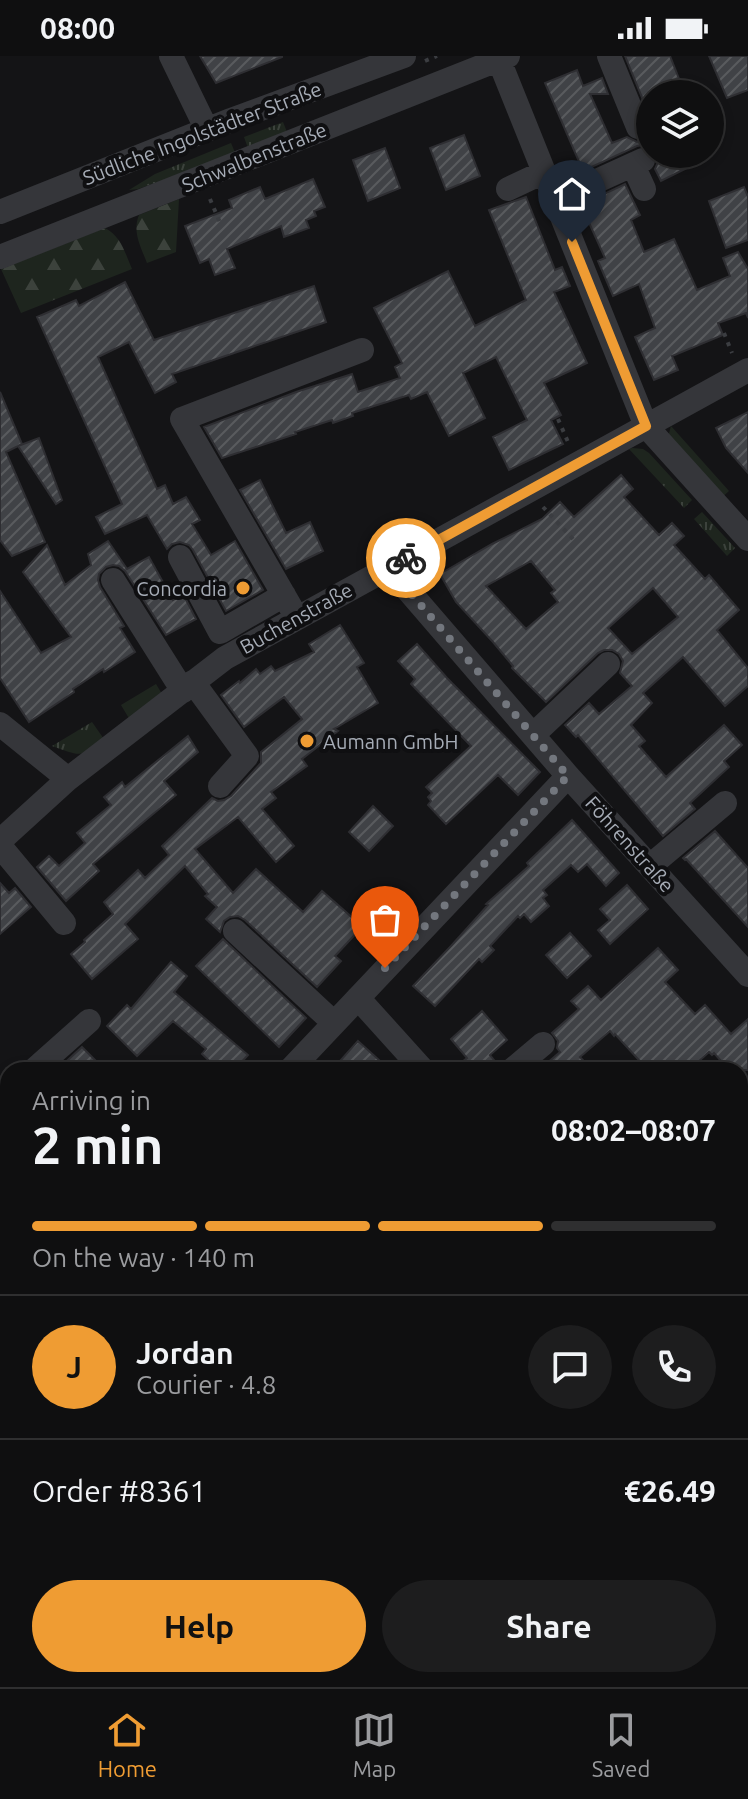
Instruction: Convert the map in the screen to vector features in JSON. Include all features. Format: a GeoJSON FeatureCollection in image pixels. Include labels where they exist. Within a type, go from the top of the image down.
{"type":"FeatureCollection","features":[{"type":"Feature","properties":{"kind":"street"},"geometry":{"type":"LineString","coordinates":[[171,56],[207,130]]}},
{"type":"Feature","properties":{"kind":"street","name":"Südliche Ingolstädter Straße"},"geometry":{"type":"LineString","coordinates":[[0,212],[404,56]]}},
{"type":"Feature","properties":{"kind":"street"},"geometry":{"type":"LineString","coordinates":[[609,56],[636,122]]}},
{"type":"Feature","properties":{"kind":"street"},"geometry":{"type":"LineString","coordinates":[[504,58],[544,172],[646,426],[748,539]]}},
{"type":"Feature","properties":{"kind":"street","name":"Schwalbenstraße"},"geometry":{"type":"LineString","coordinates":[[0,257],[504,58]]}},
{"type":"Feature","properties":{"kind":"street"},"geometry":{"type":"LineString","coordinates":[[555,200],[638,162],[644,189]]}},
{"type":"Feature","properties":{"kind":"street"},"geometry":{"type":"LineString","coordinates":[[508,189],[544,172]]}},
{"type":"Feature","properties":{"kind":"street"},"geometry":{"type":"LineString","coordinates":[[297,618],[182,419],[362,350]]}},
{"type":"Feature","properties":{"kind":"street","name":"Buchenstraße"},"geometry":{"type":"LineString","coordinates":[[0,843],[68,779],[233,654],[748,370]]}},
{"type":"Feature","properties":{"kind":"street"},"geometry":{"type":"LineString","coordinates":[[180,557],[233,654]]}},
{"type":"Feature","properties":{"kind":"street","name":"Föhrenstraße"},"geometry":{"type":"LineString","coordinates":[[388,567],[568,776],[748,975]]}},
{"type":"Feature","properties":{"kind":"street"},"geometry":{"type":"LineString","coordinates":[[110,586],[182,691],[247,756],[220,786]]}},
{"type":"Feature","properties":{"kind":"street"},"geometry":{"type":"LineString","coordinates":[[220,632],[284,595]]}},
{"type":"Feature","properties":{"kind":"street"},"geometry":{"type":"LineString","coordinates":[[533,735],[608,664]]}},
{"type":"Feature","properties":{"kind":"street"},"geometry":{"type":"LineString","coordinates":[[0,724],[68,779]]}},
{"type":"Feature","properties":{"kind":"street"},"geometry":{"type":"LineString","coordinates":[[297,1062],[568,776]]}},
{"type":"Feature","properties":{"kind":"street"},"geometry":{"type":"LineString","coordinates":[[650,866],[725,803]]}},
{"type":"Feature","properties":{"kind":"street"},"geometry":{"type":"LineString","coordinates":[[0,843],[64,923]]}},
{"type":"Feature","properties":{"kind":"street"},"geometry":{"type":"LineString","coordinates":[[235,931],[334,1023]]}},
{"type":"Feature","properties":{"kind":"street"},"geometry":{"type":"LineString","coordinates":[[358,998],[416,1062]]}},
{"type":"Feature","properties":{"kind":"street"},"geometry":{"type":"LineString","coordinates":[[43,1062],[89,1021]]}},
{"type":"Feature","properties":{"kind":"street"},"geometry":{"type":"LineString","coordinates":[[522,1062],[543,1044]]}},
{"type":"Feature","properties":{"kind":"path"},"geometry":{"type":"LineString","coordinates":[[206,189],[221,225]]}},
{"type":"Feature","properties":{"kind":"path"},"geometry":{"type":"LineString","coordinates":[[558,419],[569,442]]}},
{"type":"Feature","properties":{"kind":"path"},"geometry":{"type":"LineString","coordinates":[[528,490],[573,539]]}},
{"type":"Feature","properties":{"kind":"green space"},"geometry":{"type":"Polygon","coordinates":[[[283,122],[287,132],[249,151],[244,137],[283,122]]]}},
{"type":"Feature","properties":{"kind":"green space"},"geometry":{"type":"Polygon","coordinates":[[[231,143],[236,155],[129,190],[155,174],[231,143]]]}},
{"type":"Feature","properties":{"kind":"green space"},"geometry":{"type":"Polygon","coordinates":[[[179,199],[176,252],[147,263],[137,233],[139,215],[179,199]]]}},
{"type":"Feature","properties":{"kind":"green space"},"geometry":{"type":"Polygon","coordinates":[[[105,228],[119,240],[132,269],[21,313],[1,269],[105,228]]]}},
{"type":"Feature","properties":{"kind":"green space"},"geometry":{"type":"Polygon","coordinates":[[[671,426],[729,491],[719,500],[668,437],[671,426]]]}},
{"type":"Feature","properties":{"kind":"green space"},"geometry":{"type":"Polygon","coordinates":[[[629,449],[649,453],[692,500],[684,508],[629,449]]]}},
{"type":"Feature","properties":{"kind":"green space"},"geometry":{"type":"Polygon","coordinates":[[[702,512],[735,548],[727,556],[694,519],[702,512]]]}},
{"type":"Feature","properties":{"kind":"green space"},"geometry":{"type":"Polygon","coordinates":[[[156,684],[162,694],[130,720],[121,705],[156,684]]]}},
{"type":"Feature","properties":{"kind":"green space"},"geometry":{"type":"Polygon","coordinates":[[[92,722],[106,742],[80,754],[52,746],[92,722]]]}},
{"type":"Feature","properties":{"kind":"building"},"geometry":{"type":"Polygon","coordinates":[[[200,56],[282,56],[282,57],[216,83],[200,56]]]}},
{"type":"Feature","properties":{"kind":"building"},"geometry":{"type":"Polygon","coordinates":[[[625,56],[670,56],[679,80],[636,80],[636,83],[625,56]]]}},
{"type":"Feature","properties":{"kind":"building"},"geometry":{"type":"Polygon","coordinates":[[[709,56],[748,56],[748,90],[727,98],[724,80],[719,80],[709,56]]]}},
{"type":"Feature","properties":{"kind":"building"},"geometry":{"type":"Polygon","coordinates":[[[577,70],[583,86],[602,78],[608,94],[590,94],[612,143],[627,137],[636,142],[636,146],[583,171],[545,83],[577,70]]]}},
{"type":"Feature","properties":{"kind":"building"},"geometry":{"type":"Polygon","coordinates":[[[464,135],[480,176],[446,190],[430,148],[464,135]]]}},
{"type":"Feature","properties":{"kind":"building"},"geometry":{"type":"Polygon","coordinates":[[[385,148],[400,188],[368,201],[353,160],[385,148]]]}},
{"type":"Feature","properties":{"kind":"building"},"geometry":{"type":"Polygon","coordinates":[[[655,168],[687,168],[661,181],[655,168]]]}},
{"type":"Feature","properties":{"kind":"building"},"geometry":{"type":"Polygon","coordinates":[[[313,179],[325,207],[314,211],[316,216],[306,220],[309,228],[284,237],[281,226],[227,249],[235,268],[215,275],[209,259],[200,263],[185,226],[232,208],[229,200],[260,187],[265,199],[313,179]]]}},
{"type":"Feature","properties":{"kind":"building"},"geometry":{"type":"Polygon","coordinates":[[[625,184],[640,215],[631,220],[644,252],[674,239],[697,290],[730,276],[723,258],[738,252],[748,269],[748,318],[746,313],[718,323],[723,335],[672,356],[678,370],[654,380],[635,337],[655,328],[639,284],[613,296],[598,261],[605,258],[581,205],[625,184]]]}},
{"type":"Feature","properties":{"kind":"building"},"geometry":{"type":"Polygon","coordinates":[[[744,187],[748,197],[748,240],[726,248],[709,201],[744,187]]]}},
{"type":"Feature","properties":{"kind":"building"},"geometry":{"type":"Polygon","coordinates":[[[526,197],[555,270],[562,267],[570,286],[554,292],[587,363],[544,383],[561,415],[551,420],[563,444],[509,470],[493,437],[527,420],[496,357],[463,373],[485,418],[449,436],[427,392],[411,399],[409,395],[352,413],[353,416],[333,423],[332,420],[222,458],[204,427],[352,374],[358,392],[400,378],[395,367],[402,363],[374,308],[448,271],[475,326],[526,300],[489,210],[526,197]]]}},
{"type":"Feature","properties":{"kind":"building"},"geometry":{"type":"Polygon","coordinates":[[[125,282],[154,340],[314,286],[326,322],[172,374],[176,382],[155,393],[129,342],[98,357],[157,489],[165,485],[173,504],[186,497],[200,520],[192,524],[211,555],[235,541],[263,590],[226,611],[189,545],[180,542],[167,549],[147,515],[105,534],[96,517],[122,504],[37,317],[76,300],[79,306],[125,282]]]}},
{"type":"Feature","properties":{"kind":"building"},"geometry":{"type":"Polygon","coordinates":[[[0,392],[22,444],[6,452],[45,542],[12,556],[0,540],[0,392]]]}},
{"type":"Feature","properties":{"kind":"building"},"geometry":{"type":"Polygon","coordinates":[[[748,412],[748,473],[726,448],[716,428],[748,412]]]}},
{"type":"Feature","properties":{"kind":"building"},"geometry":{"type":"Polygon","coordinates":[[[39,438],[62,500],[56,504],[18,446],[39,438]]]}},
{"type":"Feature","properties":{"kind":"building"},"geometry":{"type":"Polygon","coordinates":[[[621,475],[633,489],[624,497],[659,535],[672,523],[684,536],[674,545],[705,579],[709,575],[739,610],[717,630],[748,668],[748,686],[725,706],[683,657],[643,693],[652,703],[631,725],[645,741],[639,746],[666,777],[724,725],[742,745],[724,761],[729,767],[690,803],[695,809],[663,836],[578,735],[576,737],[565,725],[589,703],[599,714],[632,686],[620,673],[623,661],[619,654],[612,650],[598,653],[546,702],[512,668],[456,602],[440,574],[542,519],[560,502],[574,517],[621,475]],[[531,561],[486,586],[526,629],[558,602],[551,593],[555,590],[531,561]],[[653,588],[608,628],[632,654],[678,617],[653,588]]]}},
{"type":"Feature","properties":{"kind":"building"},"geometry":{"type":"Polygon","coordinates":[[[260,480],[286,533],[310,522],[323,551],[286,569],[240,490],[260,480]]]}},
{"type":"Feature","properties":{"kind":"building"},"geometry":{"type":"Polygon","coordinates":[[[108,541],[127,569],[149,557],[173,600],[183,594],[196,619],[166,635],[125,571],[119,566],[106,567],[99,574],[100,587],[124,626],[120,628],[135,652],[104,672],[103,669],[29,722],[0,678],[0,591],[41,653],[71,637],[23,572],[47,545],[65,585],[91,565],[88,554],[108,541]]]}},
{"type":"Feature","properties":{"kind":"building"},"geometry":{"type":"Polygon","coordinates":[[[340,625],[364,663],[357,667],[378,703],[334,729],[338,731],[302,759],[307,766],[271,792],[276,798],[262,809],[294,846],[276,862],[238,817],[195,849],[233,893],[256,869],[303,912],[322,891],[354,919],[373,898],[397,919],[378,941],[362,927],[335,956],[341,961],[317,987],[238,916],[224,921],[220,932],[206,919],[217,907],[205,896],[208,894],[185,866],[125,924],[138,939],[92,979],[71,954],[113,914],[104,902],[138,870],[145,878],[169,855],[162,846],[212,798],[218,801],[231,796],[261,763],[261,752],[302,719],[284,697],[244,727],[221,695],[256,669],[260,674],[271,666],[275,671],[314,652],[309,644],[340,625]]]}},
{"type":"Feature","properties":{"kind":"building"},"geometry":{"type":"Polygon","coordinates":[[[417,644],[540,772],[518,795],[498,775],[446,824],[428,805],[431,801],[428,797],[432,793],[426,787],[471,746],[411,684],[415,679],[398,661],[417,644]]]}},
{"type":"Feature","properties":{"kind":"building"},"geometry":{"type":"Polygon","coordinates":[[[188,736],[198,752],[164,781],[176,795],[93,864],[99,871],[66,901],[37,867],[49,856],[59,866],[85,843],[77,833],[111,805],[104,797],[122,782],[125,787],[188,736]]]}},
{"type":"Feature","properties":{"kind":"building"},"geometry":{"type":"Polygon","coordinates":[[[373,806],[393,826],[369,851],[349,832],[373,806]]]}},
{"type":"Feature","properties":{"kind":"building"},"geometry":{"type":"Polygon","coordinates":[[[572,820],[619,873],[606,886],[587,864],[578,872],[571,865],[543,890],[547,895],[543,898],[549,906],[531,922],[524,914],[520,918],[518,916],[490,946],[494,950],[482,962],[479,959],[435,1006],[413,986],[486,904],[529,866],[527,863],[572,820]]]}},
{"type":"Feature","properties":{"kind":"building"},"geometry":{"type":"Polygon","coordinates":[[[715,831],[748,868],[748,927],[683,858],[715,831]]]}},
{"type":"Feature","properties":{"kind":"building"},"geometry":{"type":"Polygon","coordinates":[[[0,883],[9,893],[15,888],[31,907],[0,934],[0,883]]]}},
{"type":"Feature","properties":{"kind":"building"},"geometry":{"type":"Polygon","coordinates":[[[627,885],[648,909],[610,944],[598,930],[610,920],[600,909],[627,885]]]}},
{"type":"Feature","properties":{"kind":"building"},"geometry":{"type":"Polygon","coordinates":[[[570,933],[591,956],[567,978],[546,955],[570,933]]]}},
{"type":"Feature","properties":{"kind":"building"},"geometry":{"type":"Polygon","coordinates":[[[223,939],[306,1018],[279,1047],[196,966],[223,939]]]}},
{"type":"Feature","properties":{"kind":"building"},"geometry":{"type":"Polygon","coordinates":[[[658,948],[678,970],[665,982],[695,1014],[705,1005],[731,1034],[748,1019],[748,1062],[722,1062],[709,1052],[698,1062],[641,1062],[610,1031],[580,1057],[585,1062],[548,1062],[560,1052],[558,1041],[552,1033],[579,1009],[571,1001],[588,986],[601,1000],[658,948]]]}},
{"type":"Feature","properties":{"kind":"building"},"geometry":{"type":"Polygon","coordinates":[[[171,962],[187,976],[174,992],[248,1055],[241,1062],[210,1062],[202,1054],[206,1049],[173,1021],[137,1056],[107,1026],[127,1005],[131,1009],[171,962]]]}},
{"type":"Feature","properties":{"kind":"building"},"geometry":{"type":"Polygon","coordinates":[[[482,1011],[507,1040],[490,1055],[496,1062],[462,1062],[467,1058],[451,1039],[482,1011]]]}},
{"type":"Feature","properties":{"kind":"building"},"geometry":{"type":"Polygon","coordinates":[[[358,1041],[379,1060],[377,1062],[339,1062],[358,1041]]]}},
{"type":"Feature","properties":{"kind":"building"},"geometry":{"type":"Polygon","coordinates":[[[82,1047],[97,1062],[66,1062],[82,1047]]]}},
{"type":"Feature","properties":{"kind":"way so far"},"geometry":{"type":"LineString","coordinates":[[385,968],[568,776],[388,567],[406,558]]}},
{"type":"Feature","properties":{"kind":"place","name":"Concordia"},"geometry":{"type":"Point","coordinates":[243,588]}},
{"type":"Feature","properties":{"kind":"place","name":"Aumann GmbH"},"geometry":{"type":"Point","coordinates":[307,741]}},
{"type":"Feature","properties":{"kind":"route"},"geometry":{"type":"LineString","coordinates":[[406,558],[646,426],[572,242]]}}]}
